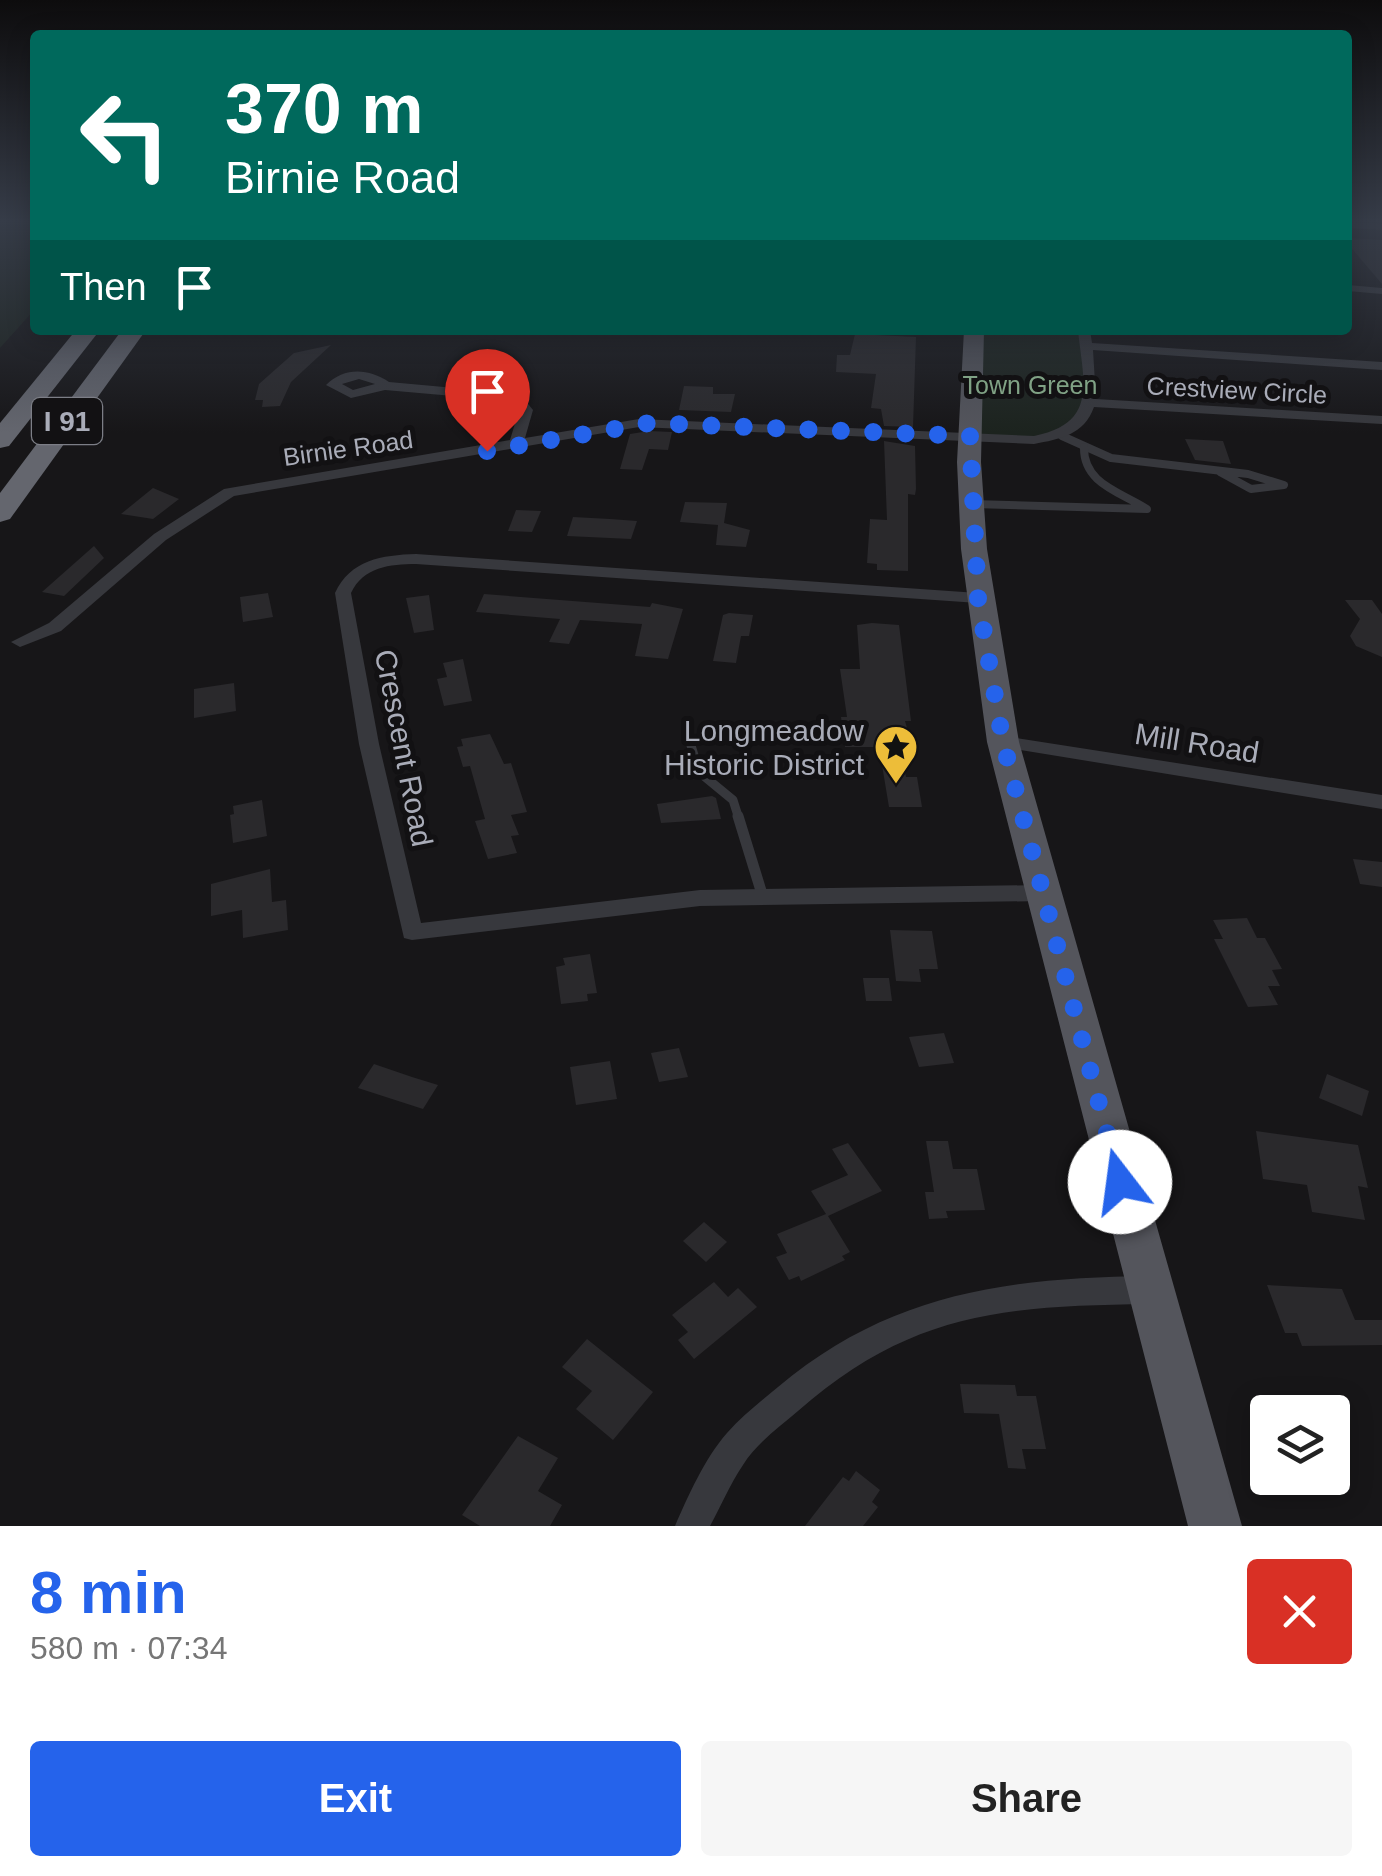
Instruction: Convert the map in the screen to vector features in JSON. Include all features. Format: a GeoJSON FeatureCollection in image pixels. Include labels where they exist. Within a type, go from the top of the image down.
{"type":"FeatureCollection","features":[{"type":"Feature","properties":{"kind":"highway","name":"I 91"},"geometry":{"type":"LineString","coordinates":[[0,440],[84,335]]}},
{"type":"Feature","properties":{"kind":"highway","name":"I 91"},"geometry":{"type":"LineString","coordinates":[[0,512],[130,335]]}},
{"type":"Feature","properties":{"kind":"main road"},"geometry":{"type":"LineString","coordinates":[[974,335],[971,504],[978,598],[1003,742],[1215,1526]]}},
{"type":"Feature","properties":{"kind":"street"},"geometry":{"type":"LineString","coordinates":[[1062,436],[1083,424],[1090,403],[1085,338],[1382,366]]}},
{"type":"Feature","properties":{"kind":"street"},"geometry":{"type":"LineString","coordinates":[[385,386],[518,398],[526,410],[516,446]]}},
{"type":"Feature","properties":{"kind":"street","name":"Crestview Circle"},"geometry":{"type":"LineString","coordinates":[[1090,403],[1382,420]]}},
{"type":"Feature","properties":{"kind":"street","name":"Birnie Road"},"geometry":{"type":"LineString","coordinates":[[20,642],[55,627],[160,538],[225,493],[661,423],[1034,440],[1062,436]]}},
{"type":"Feature","properties":{"kind":"street","name":"Crescent Road"},"geometry":{"type":"LineString","coordinates":[[978,598],[416,558],[374,564],[349,579],[343,602],[369,744],[412,932],[546,920],[669,900],[762,894],[1043,893]]}},
{"type":"Feature","properties":{"kind":"street","name":"Mill Road"},"geometry":{"type":"LineString","coordinates":[[1003,742],[1382,802]]}},
{"type":"Feature","properties":{"kind":"street"},"geometry":{"type":"LineString","coordinates":[[692,1526],[734,1450],[817,1372],[871,1340],[916,1320],[991,1298],[1054,1290],[1149,1290]]}},
{"type":"Feature","properties":{"kind":"lane"},"geometry":{"type":"LineString","coordinates":[[1062,436],[1084,447],[1142,464],[1220,472],[1260,477],[1284,484],[1251,489],[1220,472]]}},
{"type":"Feature","properties":{"kind":"lane"},"geometry":{"type":"LineString","coordinates":[[971,504],[1147,509],[1090,474],[1082,454],[1084,447]]}},
{"type":"Feature","properties":{"kind":"lane"},"geometry":{"type":"LineString","coordinates":[[690,742],[698,772],[734,800],[762,894]]}},
{"type":"Feature","properties":{"kind":"green space"},"geometry":{"type":"Polygon","coordinates":[[[0,291],[30,291],[30,315],[0,348],[0,291]]]}},
{"type":"Feature","properties":{"kind":"green space","name":"Town Green"},"geometry":{"type":"Polygon","coordinates":[[[974,335],[1084,335],[1090,403],[1054,438],[970,437],[974,335]]]}},
{"type":"Feature","properties":{"kind":"building"},"geometry":{"type":"Polygon","coordinates":[[[855,335],[916,337],[913,427],[884,426],[881,409],[871,408],[876,374],[836,372],[837,355],[850,355],[855,335]]]}},
{"type":"Feature","properties":{"kind":"building"},"geometry":{"type":"Polygon","coordinates":[[[331,345],[291,382],[280,406],[262,407],[263,400],[255,400],[259,384],[294,353],[331,345]]]}},
{"type":"Feature","properties":{"kind":"building"},"geometry":{"type":"Polygon","coordinates":[[[684,386],[713,387],[713,394],[735,394],[731,412],[679,410],[684,386]]]}},
{"type":"Feature","properties":{"kind":"building"},"geometry":{"type":"Polygon","coordinates":[[[672,432],[668,450],[649,449],[642,470],[620,469],[630,434],[672,432]]]}},
{"type":"Feature","properties":{"kind":"building"},"geometry":{"type":"Polygon","coordinates":[[[1185,439],[1223,441],[1231,464],[1195,460],[1185,439]]]}},
{"type":"Feature","properties":{"kind":"building"},"geometry":{"type":"Polygon","coordinates":[[[884,441],[915,446],[916,489],[915,495],[908,494],[908,571],[877,570],[877,564],[867,563],[870,519],[887,520],[884,441]]]}},
{"type":"Feature","properties":{"kind":"building"},"geometry":{"type":"Polygon","coordinates":[[[153,488],[179,499],[153,519],[121,514],[153,488]]]}},
{"type":"Feature","properties":{"kind":"building"},"geometry":{"type":"Polygon","coordinates":[[[685,502],[727,503],[724,523],[750,530],[746,547],[716,545],[718,525],[680,522],[685,502]]]}},
{"type":"Feature","properties":{"kind":"building"},"geometry":{"type":"Polygon","coordinates":[[[516,510],[541,511],[532,532],[508,531],[516,510]]]}},
{"type":"Feature","properties":{"kind":"building"},"geometry":{"type":"Polygon","coordinates":[[[573,517],[637,521],[631,539],[567,536],[573,517]]]}},
{"type":"Feature","properties":{"kind":"building"},"geometry":{"type":"Polygon","coordinates":[[[94,546],[104,558],[64,596],[42,592],[94,546]]]}},
{"type":"Feature","properties":{"kind":"building"},"geometry":{"type":"Polygon","coordinates":[[[268,593],[273,617],[243,622],[240,597],[268,593]]]}},
{"type":"Feature","properties":{"kind":"building"},"geometry":{"type":"Polygon","coordinates":[[[484,594],[650,607],[652,603],[683,609],[668,659],[635,656],[642,624],[580,620],[569,644],[549,642],[560,619],[476,612],[484,594]]]}},
{"type":"Feature","properties":{"kind":"building"},"geometry":{"type":"Polygon","coordinates":[[[429,595],[434,630],[414,633],[406,598],[429,595]]]}},
{"type":"Feature","properties":{"kind":"building"},"geometry":{"type":"Polygon","coordinates":[[[1345,600],[1372,600],[1382,614],[1382,657],[1356,646],[1350,636],[1360,619],[1345,600]]]}},
{"type":"Feature","properties":{"kind":"building"},"geometry":{"type":"Polygon","coordinates":[[[723,615],[753,615],[749,636],[741,636],[736,663],[713,661],[723,615]]]}},
{"type":"Feature","properties":{"kind":"building"},"geometry":{"type":"Polygon","coordinates":[[[857,625],[899,625],[911,721],[905,721],[907,728],[897,728],[906,777],[917,777],[922,807],[889,807],[879,747],[845,747],[841,717],[847,717],[840,669],[860,669],[857,625]]]}},
{"type":"Feature","properties":{"kind":"building"},"geometry":{"type":"Polygon","coordinates":[[[463,659],[472,701],[444,706],[437,679],[447,677],[443,663],[463,659]]]}},
{"type":"Feature","properties":{"kind":"building"},"geometry":{"type":"Polygon","coordinates":[[[234,683],[236,711],[194,718],[194,689],[234,683]]]}},
{"type":"Feature","properties":{"kind":"building"},"geometry":{"type":"Polygon","coordinates":[[[490,734],[504,764],[511,763],[527,812],[511,815],[519,835],[511,836],[517,853],[488,859],[475,821],[485,819],[470,766],[463,767],[457,747],[463,746],[461,739],[490,734]]]}},
{"type":"Feature","properties":{"kind":"building"},"geometry":{"type":"Polygon","coordinates":[[[712,796],[721,819],[661,823],[657,804],[712,796]]]}},
{"type":"Feature","properties":{"kind":"building"},"geometry":{"type":"Polygon","coordinates":[[[262,800],[267,836],[233,843],[233,806],[262,800]]]}},
{"type":"Feature","properties":{"kind":"building"},"geometry":{"type":"Polygon","coordinates":[[[1353,859],[1382,862],[1382,887],[1360,884],[1353,859]]]}},
{"type":"Feature","properties":{"kind":"building"},"geometry":{"type":"Polygon","coordinates":[[[270,869],[272,902],[286,900],[288,930],[243,938],[242,910],[211,916],[211,884],[270,869]]]}},
{"type":"Feature","properties":{"kind":"building"},"geometry":{"type":"Polygon","coordinates":[[[1247,918],[1257,938],[1265,938],[1282,969],[1272,970],[1280,986],[1268,986],[1278,1005],[1248,1007],[1214,939],[1223,939],[1213,920],[1247,918]]]}},
{"type":"Feature","properties":{"kind":"building"},"geometry":{"type":"Polygon","coordinates":[[[890,930],[932,931],[938,969],[919,969],[921,982],[896,981],[890,930]]]}},
{"type":"Feature","properties":{"kind":"building"},"geometry":{"type":"Polygon","coordinates":[[[590,954],[597,993],[587,994],[588,1001],[561,1004],[556,967],[565,965],[563,958],[590,954]]]}},
{"type":"Feature","properties":{"kind":"building"},"geometry":{"type":"Polygon","coordinates":[[[863,978],[889,978],[892,1001],[866,1001],[863,978]]]}},
{"type":"Feature","properties":{"kind":"building"},"geometry":{"type":"Polygon","coordinates":[[[944,1033],[954,1063],[919,1067],[909,1037],[944,1033]]]}},
{"type":"Feature","properties":{"kind":"building"},"geometry":{"type":"Polygon","coordinates":[[[679,1048],[688,1077],[659,1082],[651,1053],[679,1048]]]}},
{"type":"Feature","properties":{"kind":"building"},"geometry":{"type":"Polygon","coordinates":[[[610,1061],[617,1099],[576,1105],[570,1067],[610,1061]]]}},
{"type":"Feature","properties":{"kind":"building"},"geometry":{"type":"Polygon","coordinates":[[[374,1064],[438,1085],[423,1109],[358,1088],[374,1064]]]}},
{"type":"Feature","properties":{"kind":"building"},"geometry":{"type":"Polygon","coordinates":[[[1327,1074],[1369,1091],[1362,1116],[1319,1098],[1327,1074]]]}},
{"type":"Feature","properties":{"kind":"building"},"geometry":{"type":"Polygon","coordinates":[[[1256,1131],[1358,1145],[1368,1188],[1358,1186],[1365,1220],[1312,1212],[1307,1185],[1263,1179],[1256,1131]]]}},
{"type":"Feature","properties":{"kind":"building"},"geometry":{"type":"Polygon","coordinates":[[[926,1141],[948,1141],[953,1169],[977,1169],[985,1210],[946,1211],[948,1218],[929,1219],[925,1192],[934,1192],[926,1141]]]}},
{"type":"Feature","properties":{"kind":"building"},"geometry":{"type":"Polygon","coordinates":[[[848,1143],[882,1191],[828,1216],[850,1252],[842,1256],[845,1260],[801,1281],[799,1276],[789,1280],[776,1257],[787,1253],[777,1234],[826,1214],[811,1191],[848,1175],[832,1149],[848,1143]]]}},
{"type":"Feature","properties":{"kind":"building"},"geometry":{"type":"Polygon","coordinates":[[[704,1222],[727,1242],[706,1262],[683,1241],[704,1222]]]}},
{"type":"Feature","properties":{"kind":"building"},"geometry":{"type":"Polygon","coordinates":[[[714,1282],[728,1297],[738,1288],[757,1307],[694,1359],[678,1340],[688,1332],[672,1315],[714,1282]]]}},
{"type":"Feature","properties":{"kind":"building"},"geometry":{"type":"Polygon","coordinates":[[[1267,1285],[1342,1289],[1355,1320],[1382,1320],[1382,1345],[1302,1346],[1297,1333],[1285,1333],[1267,1285]]]}},
{"type":"Feature","properties":{"kind":"building"},"geometry":{"type":"Polygon","coordinates":[[[587,1339],[653,1392],[613,1440],[576,1409],[592,1391],[562,1367],[587,1339]]]}},
{"type":"Feature","properties":{"kind":"building"},"geometry":{"type":"Polygon","coordinates":[[[960,1384],[1015,1385],[1017,1396],[1036,1396],[1046,1449],[1022,1449],[1026,1469],[1008,1468],[999,1414],[964,1413],[960,1384]]]}},
{"type":"Feature","properties":{"kind":"building"},"geometry":{"type":"Polygon","coordinates":[[[518,1436],[558,1458],[538,1491],[562,1505],[550,1526],[480,1526],[462,1515],[518,1436]]]}},
{"type":"Feature","properties":{"kind":"building"},"geometry":{"type":"Polygon","coordinates":[[[856,1471],[880,1490],[872,1502],[878,1507],[863,1526],[805,1526],[843,1477],[849,1481],[856,1471]]]}},
{"type":"Feature","properties":{"kind":"place","name":"Longmeadow Historic District"},"geometry":{"type":"Point","coordinates":[896,785]}},
{"type":"Feature","properties":{"kind":"route"},"geometry":{"type":"LineString","coordinates":[[487,451],[649,423],[970,436],[970,502],[978,598],[1003,742],[1120,1182]]}}]}
